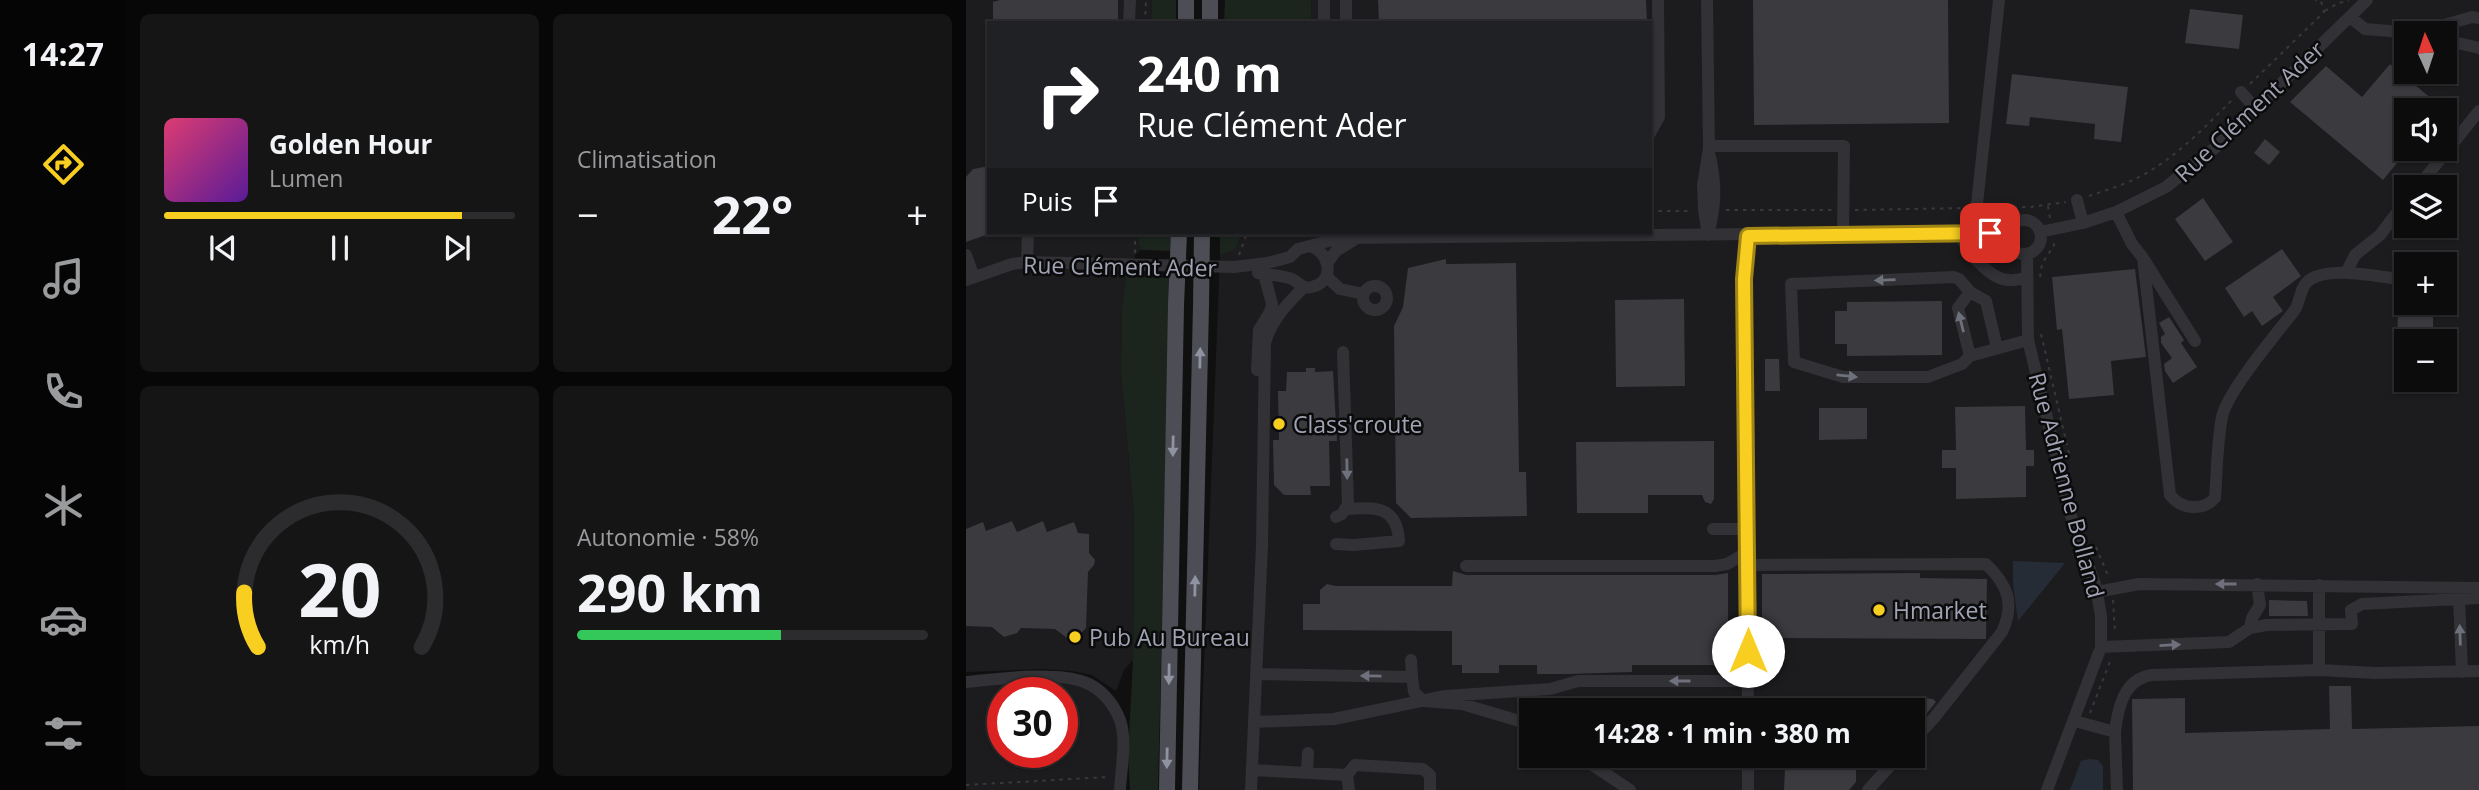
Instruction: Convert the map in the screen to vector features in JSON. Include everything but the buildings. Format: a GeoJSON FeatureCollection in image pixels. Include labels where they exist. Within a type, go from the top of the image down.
{"type":"FeatureCollection","features":[{"type":"Feature","properties":{"kind":"main road"},"geometry":{"type":"LineString","coordinates":[[1186,0],[1186,21]]}},
{"type":"Feature","properties":{"kind":"main road"},"geometry":{"type":"LineString","coordinates":[[1210,0],[1210,21]]}},
{"type":"Feature","properties":{"kind":"main road"},"geometry":{"type":"LineString","coordinates":[[1167,790],[1180,235]]}},
{"type":"Feature","properties":{"kind":"main road"},"geometry":{"type":"LineString","coordinates":[[1190,790],[1202,235]]}},
{"type":"Feature","properties":{"kind":"street"},"geometry":{"type":"LineString","coordinates":[[1129,21],[1130,0]]}},
{"type":"Feature","properties":{"kind":"street"},"geometry":{"type":"LineString","coordinates":[[1324,0],[1324,21]]}},
{"type":"Feature","properties":{"kind":"street"},"geometry":{"type":"LineString","coordinates":[[1346,0],[1346,21]]}},
{"type":"Feature","properties":{"kind":"street"},"geometry":{"type":"LineString","coordinates":[[1652,129],[1659,117],[1658,0]]}},
{"type":"Feature","properties":{"kind":"street"},"geometry":{"type":"LineString","coordinates":[[1707,0],[1709,147],[1716,185],[1709,210],[1709,235]]}},
{"type":"Feature","properties":{"kind":"street"},"geometry":{"type":"LineString","coordinates":[[1974,232],[1999,0]]}},
{"type":"Feature","properties":{"kind":"street","name":"Rue Clément Ader"},"geometry":{"type":"LineString","coordinates":[[2040,232],[2083,223],[2116,212],[2166,187],[2190,170],[2367,0]]}},
{"type":"Feature","properties":{"kind":"street"},"geometry":{"type":"LineString","coordinates":[[2350,17],[2365,29],[2394,31]]}},
{"type":"Feature","properties":{"kind":"street"},"geometry":{"type":"LineString","coordinates":[[2457,21],[2479,18]]}},
{"type":"Feature","properties":{"kind":"street"},"geometry":{"type":"LineString","coordinates":[[2457,43],[2479,48]]}},
{"type":"Feature","properties":{"kind":"street"},"geometry":{"type":"LineString","coordinates":[[2241,92],[2256,108]]}},
{"type":"Feature","properties":{"kind":"street"},"geometry":{"type":"LineString","coordinates":[[2428,175],[2479,111]]}},
{"type":"Feature","properties":{"kind":"street"},"geometry":{"type":"LineString","coordinates":[[1709,147],[1844,146],[1843,234]]}},
{"type":"Feature","properties":{"kind":"street"},"geometry":{"type":"LineString","coordinates":[[2077,200],[2083,223]]}},
{"type":"Feature","properties":{"kind":"street"},"geometry":{"type":"LineString","coordinates":[[2116,212],[2132,244],[2195,341]]}},
{"type":"Feature","properties":{"kind":"street"},"geometry":{"type":"LineString","coordinates":[[2346,273],[2355,256],[2380,234],[2394,216]]}},
{"type":"Feature","properties":{"kind":"street"},"geometry":{"type":"LineString","coordinates":[[2022,220],[2033,223],[2040,232],[2038,246],[2026,254],[2016,253],[2007,240],[2012,224],[2022,220]]}},
{"type":"Feature","properties":{"kind":"street"},"geometry":{"type":"LineString","coordinates":[[1960,233],[1962,243],[1992,274],[2006,281],[2025,278]]}},
{"type":"Feature","properties":{"kind":"street","name":"Rue Clément Ader"},"geometry":{"type":"LineString","coordinates":[[970,279],[1012,264],[1027,262],[1234,267],[1267,263],[1290,257],[1298,248],[1357,235],[2007,234]]}},
{"type":"Feature","properties":{"kind":"street"},"geometry":{"type":"LineString","coordinates":[[1027,262],[1028,235]]}},
{"type":"Feature","properties":{"kind":"street"},"geometry":{"type":"LineString","coordinates":[[1261,354],[1289,301],[1304,287],[1317,285],[1326,276],[1328,262],[1336,251],[1357,235]]}},
{"type":"Feature","properties":{"kind":"street"},"geometry":{"type":"LineString","coordinates":[[1748,236],[1744,279],[1748,698]]}},
{"type":"Feature","properties":{"kind":"street"},"geometry":{"type":"LineString","coordinates":[[1310,246],[1321,251],[1328,262]]}},
{"type":"Feature","properties":{"kind":"street","name":"Rue Adrienne Bolland"},"geometry":{"type":"LineString","coordinates":[[2026,254],[2028,340],[2071,516],[2098,592],[2101,616],[2101,647],[2047,790]]}},
{"type":"Feature","properties":{"kind":"street"},"geometry":{"type":"LineString","coordinates":[[966,255],[970,279]]}},
{"type":"Feature","properties":{"kind":"street"},"geometry":{"type":"LineString","coordinates":[[1290,257],[1287,268],[1292,279]]}},
{"type":"Feature","properties":{"kind":"street"},"geometry":{"type":"LineString","coordinates":[[2143,258],[2170,495],[2182,505],[2195,507],[2208,505],[2215,498],[2222,416],[2227,403],[2260,354],[2297,307],[2308,281],[2318,276],[2346,273],[2394,279]]}},
{"type":"Feature","properties":{"kind":"street","name":"Rue Clément Ader"},"geometry":{"type":"LineString","coordinates":[[1234,267],[1292,279],[1304,287]]}},
{"type":"Feature","properties":{"kind":"street"},"geometry":{"type":"LineString","coordinates":[[1251,790],[1262,544],[1256,517],[1261,354],[1259,330],[1272,304],[1265,274]]}},
{"type":"Feature","properties":{"kind":"street"},"geometry":{"type":"LineString","coordinates":[[1326,276],[1340,289],[1364,294]]}},
{"type":"Feature","properties":{"kind":"street"},"geometry":{"type":"LineString","coordinates":[[1997,348],[1986,301],[1969,292],[1959,279],[1954,277],[1791,284],[1794,362],[1843,377],[1928,377],[1962,364],[1970,356],[2028,340]]}},
{"type":"Feature","properties":{"kind":"street"},"geometry":{"type":"LineString","coordinates":[[1969,292],[1958,309],[1970,356]]}},
{"type":"Feature","properties":{"kind":"street"},"geometry":{"type":"LineString","coordinates":[[1343,352],[1347,509]]}},
{"type":"Feature","properties":{"kind":"street"},"geometry":{"type":"LineString","coordinates":[[1336,517],[1347,509],[1371,507],[1390,515],[1398,525],[1399,541],[1336,544]]}},
{"type":"Feature","properties":{"kind":"street"},"geometry":{"type":"LineString","coordinates":[[1713,529],[1746,529]]}},
{"type":"Feature","properties":{"kind":"street"},"geometry":{"type":"LineString","coordinates":[[1466,566],[1715,566],[1748,559],[1986,564],[2004,587],[2009,602],[2009,617],[2002,632],[1925,728]]}},
{"type":"Feature","properties":{"kind":"street"},"geometry":{"type":"LineString","coordinates":[[2098,592],[2139,584],[2479,587]]}},
{"type":"Feature","properties":{"kind":"street"},"geometry":{"type":"LineString","coordinates":[[2250,628],[2252,618],[2260,605],[2257,584]]}},
{"type":"Feature","properties":{"kind":"street"},"geometry":{"type":"LineString","coordinates":[[2319,585],[2319,670]]}},
{"type":"Feature","properties":{"kind":"street"},"geometry":{"type":"LineString","coordinates":[[2459,598],[2462,672]]}},
{"type":"Feature","properties":{"kind":"street"},"geometry":{"type":"LineString","coordinates":[[2101,647],[2229,642],[2250,628],[2266,625],[2352,624],[2351,610],[2362,604],[2479,598]]}},
{"type":"Feature","properties":{"kind":"street"},"geometry":{"type":"LineString","coordinates":[[1411,660],[1414,692],[1423,701],[1462,704],[1519,722]]}},
{"type":"Feature","properties":{"kind":"street"},"geometry":{"type":"LineString","coordinates":[[2117,790],[2117,717],[2126,691],[2133,681],[2141,676],[2319,670],[2376,673],[2479,671]]}},
{"type":"Feature","properties":{"kind":"street"},"geometry":{"type":"LineString","coordinates":[[1256,674],[1412,677]]}},
{"type":"Feature","properties":{"kind":"street"},"geometry":{"type":"LineString","coordinates":[[966,682],[1064,678],[1085,682],[1102,693],[1114,706],[1121,722],[1121,783]]}},
{"type":"Feature","properties":{"kind":"street"},"geometry":{"type":"LineString","coordinates":[[1255,722],[1334,719],[1445,696],[1550,689],[1578,681],[1748,681]]}},
{"type":"Feature","properties":{"kind":"street"},"geometry":{"type":"LineString","coordinates":[[1502,692],[1508,710],[1519,718]]}},
{"type":"Feature","properties":{"kind":"street"},"geometry":{"type":"LineString","coordinates":[[2075,721],[2115,732]]}},
{"type":"Feature","properties":{"kind":"street"},"geometry":{"type":"LineString","coordinates":[[1307,772],[1308,753]]}},
{"type":"Feature","properties":{"kind":"street"},"geometry":{"type":"LineString","coordinates":[[1346,775],[1355,765],[1423,769],[1430,775],[1430,790]]}},
{"type":"Feature","properties":{"kind":"street"},"geometry":{"type":"LineString","coordinates":[[1597,768],[1630,790]]}},
{"type":"Feature","properties":{"kind":"street"},"geometry":{"type":"LineString","coordinates":[[1748,768],[1748,790]]}},
{"type":"Feature","properties":{"kind":"street"},"geometry":{"type":"LineString","coordinates":[[1868,790],[1888,768]]}},
{"type":"Feature","properties":{"kind":"street"},"geometry":{"type":"LineString","coordinates":[[1252,770],[1346,775]]}},
{"type":"Feature","properties":{"kind":"street"},"geometry":{"type":"LineString","coordinates":[[1346,775],[1349,790]]}},
{"type":"Feature","properties":{"kind":"path"},"geometry":{"type":"LineString","coordinates":[[1145,21],[1146,0]]}},
{"type":"Feature","properties":{"kind":"path"},"geometry":{"type":"LineString","coordinates":[[2315,0],[2322,1],[2324,12]]}},
{"type":"Feature","properties":{"kind":"path"},"geometry":{"type":"LineString","coordinates":[[1652,211],[2030,207],[2077,200],[2136,179],[2166,159],[2193,138],[2324,12],[2338,3],[2353,0]]}},
{"type":"Feature","properties":{"kind":"path"},"geometry":{"type":"LineString","coordinates":[[1134,266],[1135,235]]}},
{"type":"Feature","properties":{"kind":"path"},"geometry":{"type":"LineString","coordinates":[[1234,267],[1246,235]]}},
{"type":"Feature","properties":{"kind":"path"},"geometry":{"type":"LineString","coordinates":[[966,785],[1121,783]]}},
{"type":"Feature","properties":{"kind":"shaded area"},"geometry":{"type":"Polygon","coordinates":[[[966,0],[1152,0],[1151,21],[987,21],[987,235],[1139,235],[1141,250],[1135,255],[1134,266],[1126,276],[1122,307],[1121,373],[1134,516],[1133,660],[1124,670],[1116,691],[1092,675],[1072,671],[1041,669],[966,672],[966,0]]]}},
{"type":"Feature","properties":{"kind":"shaded area"},"geometry":{"type":"Polygon","coordinates":[[[1152,0],[1176,0],[1176,21],[1151,21],[1152,0]]]}},
{"type":"Feature","properties":{"kind":"shaded area"},"geometry":{"type":"Polygon","coordinates":[[[1225,0],[1311,0],[1312,21],[1224,21],[1225,0]]]}},
{"type":"Feature","properties":{"kind":"shaded area"},"geometry":{"type":"Polygon","coordinates":[[[1311,0],[2479,0],[2479,790],[1199,790],[1220,255],[1235,250],[1241,235],[1652,235],[1652,21],[1312,21],[1311,0]]]}},
{"type":"Feature","properties":{"kind":"shaded area"},"geometry":{"type":"Polygon","coordinates":[[[1139,235],[1172,235],[1172,251],[1141,250],[1139,235]]]}},
{"type":"Feature","properties":{"kind":"shaded area"},"geometry":{"type":"Polygon","coordinates":[[[1220,235],[1241,235],[1235,250],[1220,255],[1220,235]]]}},
{"type":"Feature","properties":{"kind":"shaded area"},"geometry":{"type":"Polygon","coordinates":[[[1126,276],[1170,278],[1158,790],[1130,790],[1128,755],[1133,660],[1134,516],[1121,373],[1122,307],[1126,276]]]}},
{"type":"Feature","properties":{"kind":"shaded area"},"geometry":{"type":"Polygon","coordinates":[[[2013,561],[2065,563],[2018,621],[2013,584],[2013,561]]]}},
{"type":"Feature","properties":{"kind":"shaded area"},"geometry":{"type":"Polygon","coordinates":[[[966,681],[987,681],[987,768],[1078,768],[1078,682],[1085,682],[1121,722],[1120,790],[966,790],[966,681]]]}},
{"type":"Feature","properties":{"kind":"shaded area"},"geometry":{"type":"Polygon","coordinates":[[[2098,760],[2103,766],[2103,790],[2070,790],[2081,761],[2098,760]]]}},
{"type":"Feature","properties":{"kind":"place","name":"Class'croute"},"geometry":{"type":"Point","coordinates":[1279,424]}},
{"type":"Feature","properties":{"kind":"place","name":"Hmarket"},"geometry":{"type":"Point","coordinates":[1879,610]}},
{"type":"Feature","properties":{"kind":"place","name":"Pub Au Bureau"},"geometry":{"type":"Point","coordinates":[1075,637]}},
{"type":"Feature","properties":{"kind":"route"},"geometry":{"type":"LineString","coordinates":[[1748,651],[1744,279],[1748,236],[1990,233]]}}]}
